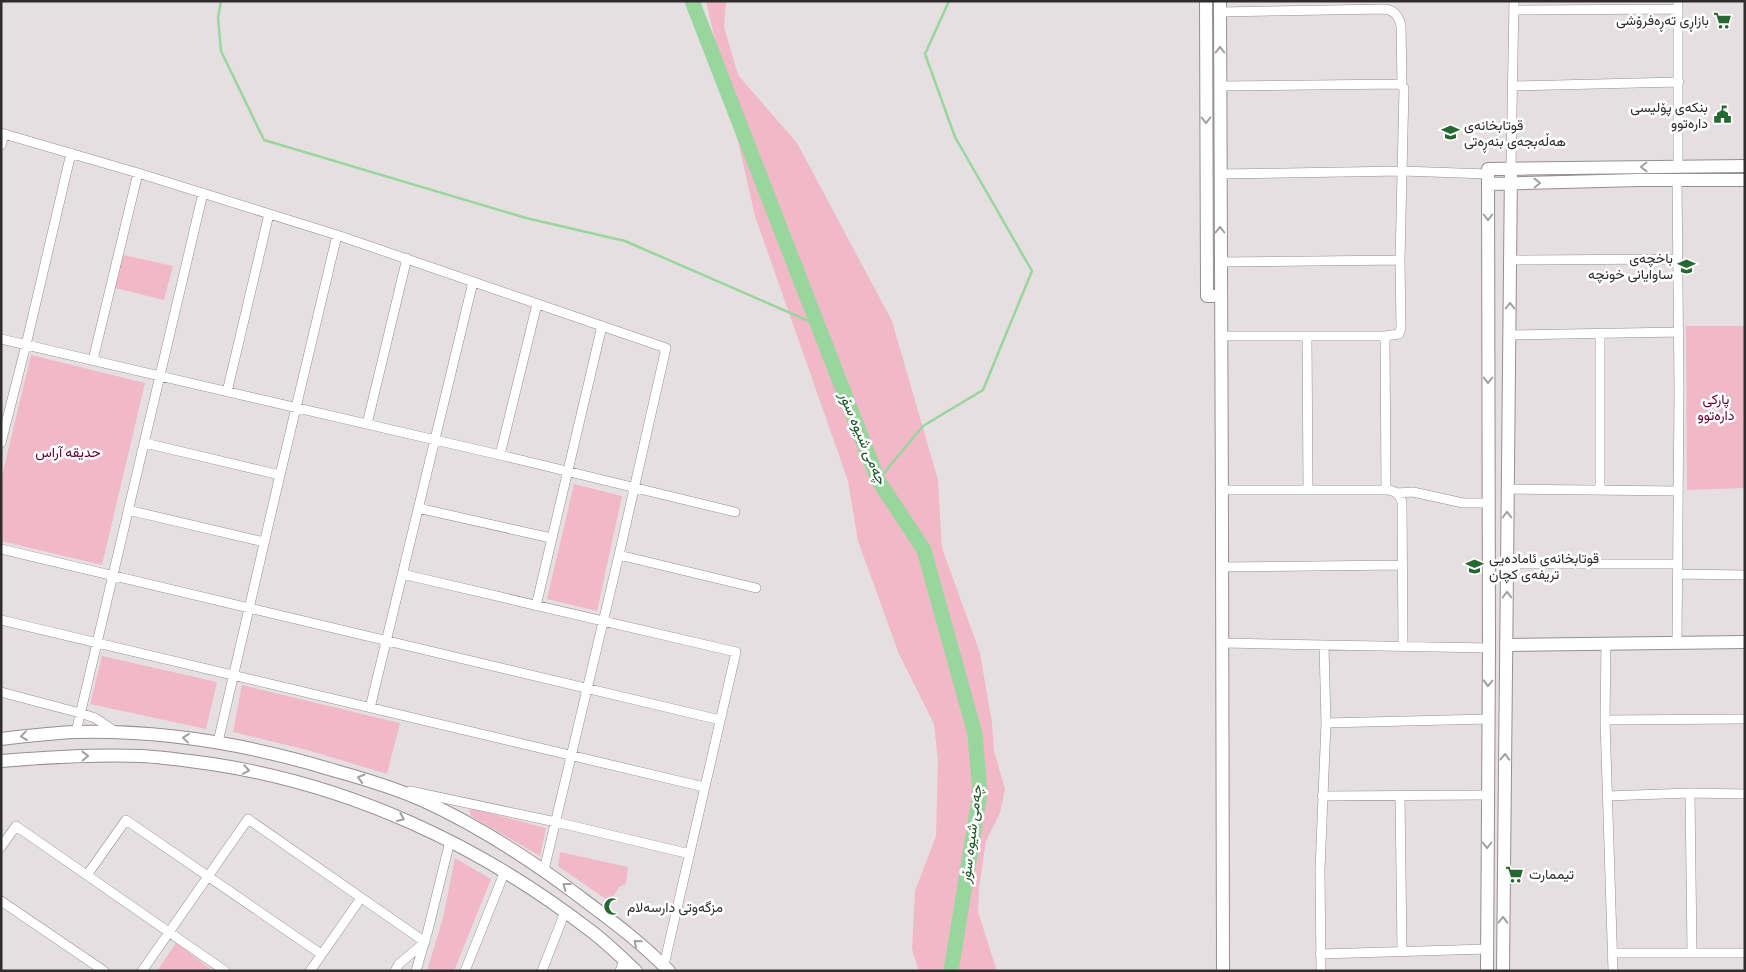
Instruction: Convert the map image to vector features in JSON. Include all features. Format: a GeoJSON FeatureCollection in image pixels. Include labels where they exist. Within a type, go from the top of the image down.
{"type":"FeatureCollection","features":[{"type":"Feature","properties":{"kind":"street"},"geometry":{"type":"LineString","coordinates":[[1206,1],[1213,296],[1220,336],[1223,643],[1223,971]]}},
{"type":"Feature","properties":{"kind":"street"},"geometry":{"type":"LineString","coordinates":[[1213,296],[1220,262],[1220,6],[1386,5],[1400,21],[1402,85],[1404,88],[1400,260],[1401,328],[1399,334],[1385,336],[1220,336]]}},
{"type":"Feature","properties":{"kind":"street"},"geometry":{"type":"LineString","coordinates":[[1502,971],[1514,6],[1678,5],[1678,166]]}},
{"type":"Feature","properties":{"kind":"street"},"geometry":{"type":"LineString","coordinates":[[1512,86],[1679,82]]}},
{"type":"Feature","properties":{"kind":"street"},"geometry":{"type":"LineString","coordinates":[[1220,86],[1402,85]]}},
{"type":"Feature","properties":{"kind":"street"},"geometry":{"type":"LineString","coordinates":[[1,145],[2,133],[138,173],[407,258],[666,348],[544,870]]}},
{"type":"Feature","properties":{"kind":"street"},"geometry":{"type":"LineString","coordinates":[[1,443],[71,153]]}},
{"type":"Feature","properties":{"kind":"street"},"geometry":{"type":"LineString","coordinates":[[1488,175],[1511,168],[1678,166],[1745,180]]}},
{"type":"Feature","properties":{"kind":"street"},"geometry":{"type":"LineString","coordinates":[[1220,174],[1402,171],[1488,175],[1511,183],[1677,180],[1745,166]]}},
{"type":"Feature","properties":{"kind":"street"},"geometry":{"type":"LineString","coordinates":[[93,360],[138,173]]}},
{"type":"Feature","properties":{"kind":"street"},"geometry":{"type":"LineString","coordinates":[[1487,971],[1489,648],[1488,175]]}},
{"type":"Feature","properties":{"kind":"street"},"geometry":{"type":"LineString","coordinates":[[1677,180],[1679,332],[1677,643]]}},
{"type":"Feature","properties":{"kind":"street"},"geometry":{"type":"LineString","coordinates":[[76,732],[203,193]]}},
{"type":"Feature","properties":{"kind":"street"},"geometry":{"type":"LineString","coordinates":[[227,392],[269,214]]}},
{"type":"Feature","properties":{"kind":"street"},"geometry":{"type":"LineString","coordinates":[[218,742],[337,235]]}},
{"type":"Feature","properties":{"kind":"street"},"geometry":{"type":"LineString","coordinates":[[367,424],[407,258]]}},
{"type":"Feature","properties":{"kind":"street"},"geometry":{"type":"LineString","coordinates":[[1510,260],[1678,259]]}},
{"type":"Feature","properties":{"kind":"street"},"geometry":{"type":"LineString","coordinates":[[1220,262],[1400,260]]}},
{"type":"Feature","properties":{"kind":"street"},"geometry":{"type":"LineString","coordinates":[[370,708],[473,282]]}},
{"type":"Feature","properties":{"kind":"street"},"geometry":{"type":"LineString","coordinates":[[500,455],[537,304]]}},
{"type":"Feature","properties":{"kind":"street"},"geometry":{"type":"LineString","coordinates":[[536,606],[602,326]]}},
{"type":"Feature","properties":{"kind":"street"},"geometry":{"type":"LineString","coordinates":[[1510,335],[1679,332]]}},
{"type":"Feature","properties":{"kind":"street"},"geometry":{"type":"LineString","coordinates":[[1600,334],[1600,491]]}},
{"type":"Feature","properties":{"kind":"street"},"geometry":{"type":"LineString","coordinates":[[1307,336],[1308,490]]}},
{"type":"Feature","properties":{"kind":"street"},"geometry":{"type":"LineString","coordinates":[[1385,336],[1386,490]]}},
{"type":"Feature","properties":{"kind":"street"},"geometry":{"type":"LineString","coordinates":[[1,339],[500,455],[735,512]]}},
{"type":"Feature","properties":{"kind":"street"},"geometry":{"type":"LineString","coordinates":[[144,443],[280,475]]}},
{"type":"Feature","properties":{"kind":"street"},"geometry":{"type":"LineString","coordinates":[[1488,489],[1678,491]]}},
{"type":"Feature","properties":{"kind":"street"},"geometry":{"type":"LineString","coordinates":[[1221,490],[1391,490],[1397,493],[1412,492],[1463,503],[1488,503]]}},
{"type":"Feature","properties":{"kind":"street"},"geometry":{"type":"LineString","coordinates":[[1397,493],[1402,502],[1401,565],[1404,646]]}},
{"type":"Feature","properties":{"kind":"street"},"geometry":{"type":"LineString","coordinates":[[418,508],[551,538]]}},
{"type":"Feature","properties":{"kind":"street"},"geometry":{"type":"LineString","coordinates":[[128,510],[264,542]]}},
{"type":"Feature","properties":{"kind":"street"},"geometry":{"type":"LineString","coordinates":[[1,550],[720,720]]}},
{"type":"Feature","properties":{"kind":"street"},"geometry":{"type":"LineString","coordinates":[[619,554],[756,588]]}},
{"type":"Feature","properties":{"kind":"street"},"geometry":{"type":"LineString","coordinates":[[1507,564],[1678,564]]}},
{"type":"Feature","properties":{"kind":"street"},"geometry":{"type":"LineString","coordinates":[[1222,567],[1401,565]]}},
{"type":"Feature","properties":{"kind":"street"},"geometry":{"type":"LineString","coordinates":[[386,786],[422,800],[501,842],[544,870],[605,915],[666,968],[704,787],[736,652],[402,574]]}},
{"type":"Feature","properties":{"kind":"street"},"geometry":{"type":"LineString","coordinates":[[1678,574],[1745,575]]}},
{"type":"Feature","properties":{"kind":"street"},"geometry":{"type":"LineString","coordinates":[[1,620],[704,787]]}},
{"type":"Feature","properties":{"kind":"street"},"geometry":{"type":"LineString","coordinates":[[1506,645],[1745,642]]}},
{"type":"Feature","properties":{"kind":"street"},"geometry":{"type":"LineString","coordinates":[[1223,643],[1489,648]]}},
{"type":"Feature","properties":{"kind":"street"},"geometry":{"type":"LineString","coordinates":[[1606,644],[1604,720],[1608,796],[1612,971]]}},
{"type":"Feature","properties":{"kind":"street"},"geometry":{"type":"LineString","coordinates":[[1321,971],[1322,796],[1326,723],[1324,646]]}},
{"type":"Feature","properties":{"kind":"street"},"geometry":{"type":"LineString","coordinates":[[1,692],[95,718],[116,733]]}},
{"type":"Feature","properties":{"kind":"street"},"geometry":{"type":"LineString","coordinates":[[1326,723],[1488,719]]}},
{"type":"Feature","properties":{"kind":"street"},"geometry":{"type":"LineString","coordinates":[[1604,720],[1745,719]]}},
{"type":"Feature","properties":{"kind":"street"},"geometry":{"type":"LineString","coordinates":[[1,739],[76,732],[145,734],[218,742],[269,752],[386,786],[556,822],[690,854]]}},
{"type":"Feature","properties":{"kind":"street"},"geometry":{"type":"LineString","coordinates":[[143,756],[145,734]]}},
{"type":"Feature","properties":{"kind":"street"},"geometry":{"type":"LineString","coordinates":[[1,762],[79,756],[143,756],[236,768],[302,783],[377,808],[450,841],[506,871],[592,932],[622,965],[636,971]]}},
{"type":"Feature","properties":{"kind":"street"},"geometry":{"type":"LineString","coordinates":[[1608,796],[1690,793],[1745,794]]}},
{"type":"Feature","properties":{"kind":"street"},"geometry":{"type":"LineString","coordinates":[[1690,793],[1692,953]]}},
{"type":"Feature","properties":{"kind":"street"},"geometry":{"type":"LineString","coordinates":[[1322,796],[1487,795]]}},
{"type":"Feature","properties":{"kind":"street"},"geometry":{"type":"LineString","coordinates":[[1400,796],[1402,950]]}},
{"type":"Feature","properties":{"kind":"street"},"geometry":{"type":"LineString","coordinates":[[142,971],[248,819],[425,942],[399,964],[395,971]]}},
{"type":"Feature","properties":{"kind":"street"},"geometry":{"type":"LineString","coordinates":[[87,875],[126,820],[321,954]]}},
{"type":"Feature","properties":{"kind":"street"},"geometry":{"type":"LineString","coordinates":[[1,846],[16,826],[225,971]]}},
{"type":"Feature","properties":{"kind":"street"},"geometry":{"type":"LineString","coordinates":[[416,971],[450,841]]}},
{"type":"Feature","properties":{"kind":"street"},"geometry":{"type":"LineString","coordinates":[[465,971],[506,871]]}},
{"type":"Feature","properties":{"kind":"street"},"geometry":{"type":"LineString","coordinates":[[310,971],[361,898]]}},
{"type":"Feature","properties":{"kind":"street"},"geometry":{"type":"LineString","coordinates":[[1,901],[104,971]]}},
{"type":"Feature","properties":{"kind":"street"},"geometry":{"type":"LineString","coordinates":[[542,971],[565,912]]}},
{"type":"Feature","properties":{"kind":"street"},"geometry":{"type":"LineString","coordinates":[[592,932],[605,915]]}},
{"type":"Feature","properties":{"kind":"street"},"geometry":{"type":"LineString","coordinates":[[1320,954],[1402,950],[1487,949]]}},
{"type":"Feature","properties":{"kind":"street"},"geometry":{"type":"LineString","coordinates":[[1612,953],[1745,952]]}},
{"type":"Feature","properties":{"kind":"green space"},"geometry":{"type":"Polygon","coordinates":[[[706,1],[726,1],[724,27],[738,75],[797,143],[892,321],[938,480],[942,548],[980,653],[992,723],[994,751],[1005,789],[1000,813],[986,841],[979,888],[978,912],[997,971],[919,971],[912,949],[915,891],[936,836],[938,761],[934,724],[899,654],[858,541],[848,481],[755,216],[706,1]]]}},
{"type":"Feature","properties":{"kind":"green space"},"geometry":{"type":"Polygon","coordinates":[[[123,255],[173,266],[164,300],[115,288],[123,255]]]}},
{"type":"Feature","properties":{"kind":"green space","name":"پارکی دارەتوو"},"geometry":{"type":"Polygon","coordinates":[[[1686,326],[1745,326],[1745,488],[1687,490],[1686,326]]]}},
{"type":"Feature","properties":{"kind":"green space","name":"حديقه آراس"},"geometry":{"type":"Polygon","coordinates":[[[31,355],[145,383],[102,565],[1,541],[1,480],[31,355]]]}},
{"type":"Feature","properties":{"kind":"green space"},"geometry":{"type":"Polygon","coordinates":[[[574,484],[622,496],[597,611],[547,599],[574,484]]]}},
{"type":"Feature","properties":{"kind":"green space"},"geometry":{"type":"Polygon","coordinates":[[[102,656],[217,682],[206,729],[90,704],[102,656]]]}},
{"type":"Feature","properties":{"kind":"green space"},"geometry":{"type":"Polygon","coordinates":[[[242,685],[400,723],[387,774],[311,751],[233,732],[242,685]]]}},
{"type":"Feature","properties":{"kind":"green space"},"geometry":{"type":"Polygon","coordinates":[[[474,809],[546,828],[540,856],[471,816],[469,810],[474,809]]]}},
{"type":"Feature","properties":{"kind":"green space"},"geometry":{"type":"Polygon","coordinates":[[[560,852],[628,867],[626,884],[619,887],[610,902],[558,866],[560,852]]]}},
{"type":"Feature","properties":{"kind":"green space"},"geometry":{"type":"Polygon","coordinates":[[[455,858],[491,879],[454,971],[427,971],[443,918],[455,858]]]}},
{"type":"Feature","properties":{"kind":"green space"},"geometry":{"type":"Polygon","coordinates":[[[176,943],[213,971],[157,971],[176,943]]]}},
{"type":"Feature","properties":{"kind":"waterway"},"geometry":{"type":"LineString","coordinates":[[221,1],[218,18],[221,51],[264,140],[526,218],[625,241],[818,325]]}},
{"type":"Feature","properties":{"kind":"waterway","name":"چەمی شیوە سۆر"},"geometry":{"type":"LineString","coordinates":[[692,1],[878,480],[924,550],[975,734],[980,793],[951,971]]}},
{"type":"Feature","properties":{"kind":"waterway"},"geometry":{"type":"LineString","coordinates":[[878,480],[923,426],[983,390],[1032,271],[955,137],[925,54],[949,1]]}},
{"type":"Feature","properties":{"kind":"place","name":"بازاڕی تەڕەفرۆشی"},"geometry":{"type":"Point","coordinates":[1723,20]}},
{"type":"Feature","properties":{"kind":"place","name":"بنکەی پۆلیسی دارەتوو"},"geometry":{"type":"Point","coordinates":[1722,115]}},
{"type":"Feature","properties":{"kind":"place","name":"قوتابخانەی هەڵەبجەی بنەڕەتی"},"geometry":{"type":"Point","coordinates":[1450,133]}},
{"type":"Feature","properties":{"kind":"place","name":"باخچەی ساوایانی خونچە"},"geometry":{"type":"Point","coordinates":[1687,266]}},
{"type":"Feature","properties":{"kind":"place","name":"قوتابخانەی ئامادەیی تریفەی کچان"},"geometry":{"type":"Point","coordinates":[1475,566]}},
{"type":"Feature","properties":{"kind":"place","name":"تیممارت"},"geometry":{"type":"Point","coordinates":[1515,874]}},
{"type":"Feature","properties":{"kind":"place","name":"مزگەوتی دارسەلام"},"geometry":{"type":"Point","coordinates":[613,907]}}]}
